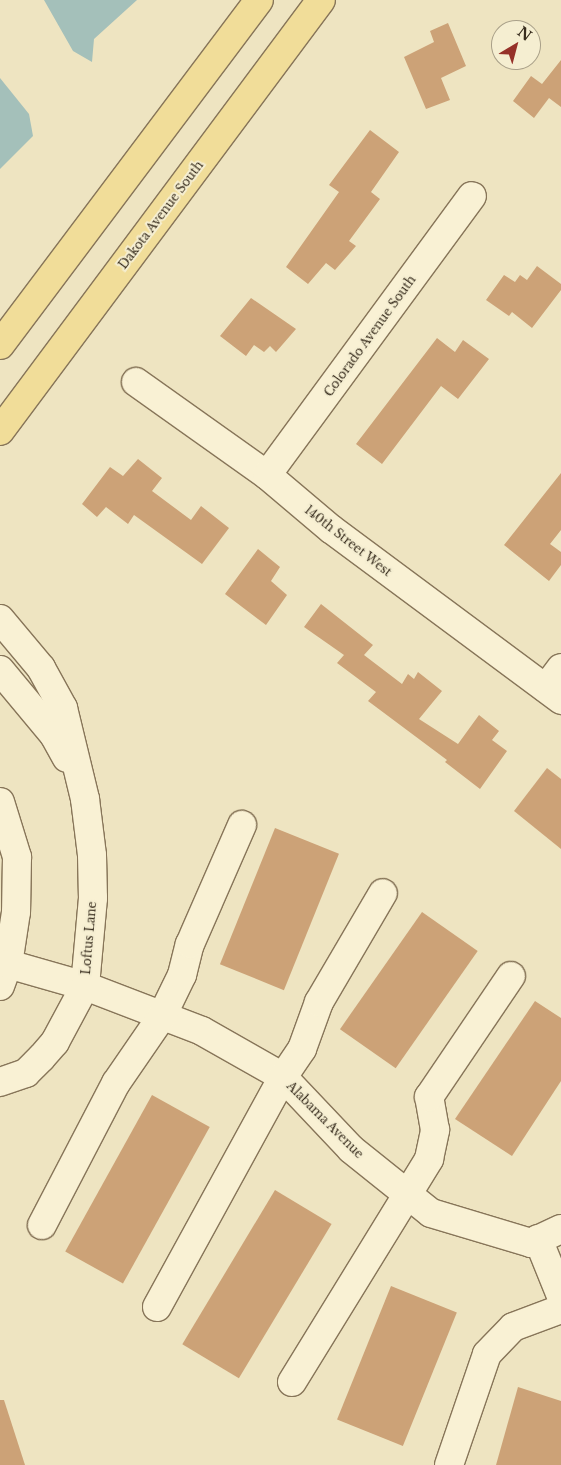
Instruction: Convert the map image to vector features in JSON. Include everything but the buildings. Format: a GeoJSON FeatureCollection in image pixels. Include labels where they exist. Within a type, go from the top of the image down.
{"type":"FeatureCollection","features":[{"type":"Feature","properties":{"kind":"main road"},"geometry":{"type":"LineString","coordinates":[[0,345],[259,0]]}},
{"type":"Feature","properties":{"kind":"main road","name":"Dakota Avenue South"},"geometry":{"type":"LineString","coordinates":[[0,431],[321,0]]}},
{"type":"Feature","properties":{"kind":"street","name":"Colorado Avenue South"},"geometry":{"type":"LineString","coordinates":[[267,475],[472,196]]}},
{"type":"Feature","properties":{"kind":"street","name":"140th Street West"},"geometry":{"type":"LineString","coordinates":[[136,382],[267,475],[393,576],[556,685]]}},
{"type":"Feature","properties":{"kind":"street","name":"Loftus Lane"},"geometry":{"type":"LineString","coordinates":[[0,619],[41,668],[63,708],[80,775],[92,872],[85,986],[55,1042],[41,1058],[26,1073],[0,1082]]}},
{"type":"Feature","properties":{"kind":"street","name":"Loftus Lane"},"geometry":{"type":"LineString","coordinates":[[0,670],[54,735],[80,775]]}},
{"type":"Feature","properties":{"kind":"street"},"geometry":{"type":"LineString","coordinates":[[0,802],[17,857],[16,912],[4,975]]}},
{"type":"Feature","properties":{"kind":"street"},"geometry":{"type":"LineString","coordinates":[[42,1225],[116,1083],[162,1016],[182,975],[190,944],[242,825]]}},
{"type":"Feature","properties":{"kind":"street"},"geometry":{"type":"LineString","coordinates":[[158,1307],[283,1077],[302,1050],[319,1002],[384,893]]}},
{"type":"Feature","properties":{"kind":"street","name":"Alabama Avenue"},"geometry":{"type":"LineString","coordinates":[[4,975],[85,986],[202,1031],[283,1077],[351,1150],[431,1213],[531,1242],[549,1234]]}},
{"type":"Feature","properties":{"kind":"street"},"geometry":{"type":"LineString","coordinates":[[292,1382],[406,1193],[429,1159],[435,1130],[429,1097],[511,976]]}},
{"type":"Feature","properties":{"kind":"street"},"geometry":{"type":"LineString","coordinates":[[549,1234],[561,1296]]}},
{"type":"Feature","properties":{"kind":"street"},"geometry":{"type":"LineString","coordinates":[[449,1465],[487,1354],[513,1327],[561,1309]]}},
{"type":"Feature","properties":{"kind":"water"},"geometry":{"type":"Polygon","coordinates":[[[44,0],[137,0],[94,39],[92,62],[73,51],[44,0]]]}},
{"type":"Feature","properties":{"kind":"water"},"geometry":{"type":"Polygon","coordinates":[[[0,78],[29,114],[33,136],[0,169],[0,78]]]}}]}
